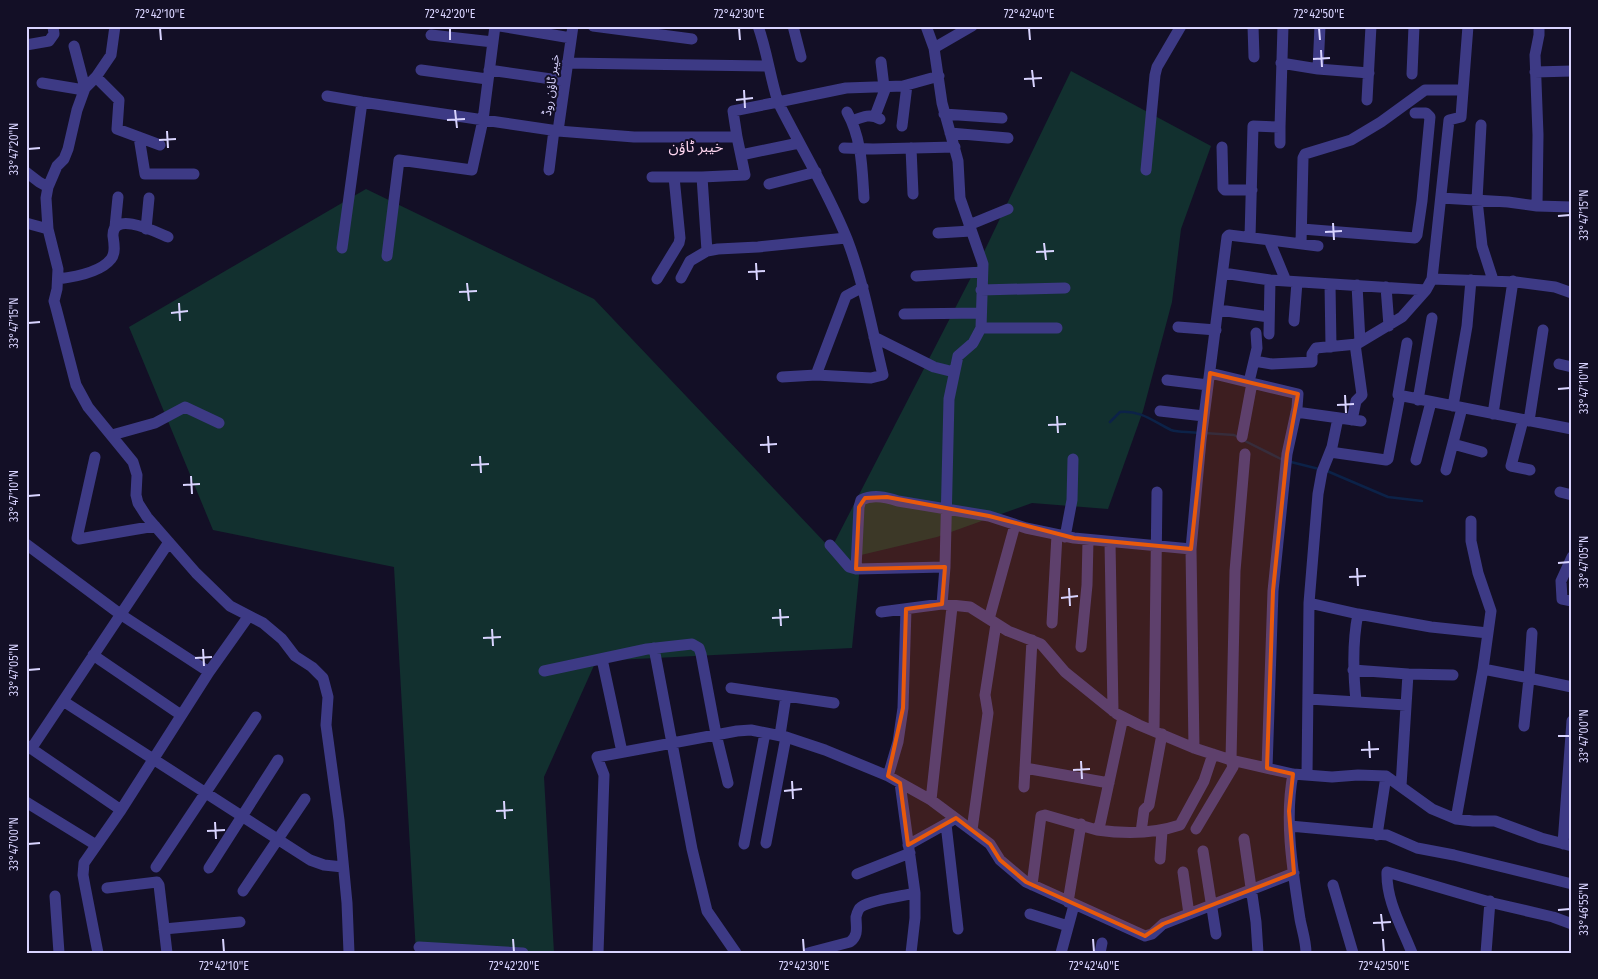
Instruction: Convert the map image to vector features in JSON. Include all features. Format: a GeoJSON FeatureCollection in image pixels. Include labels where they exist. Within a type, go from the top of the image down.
{"type":"FeatureCollection","features":[{"type":"Feature","properties":{"kind":"street"},"geometry":{"type":"LineString","coordinates":[[26,45],[49,41],[54,34],[53,26]]}},
{"type":"Feature","properties":{"kind":"street"},"geometry":{"type":"LineString","coordinates":[[84,89],[96,77],[111,55],[115,26]]}},
{"type":"Feature","properties":{"kind":"street"},"geometry":{"type":"LineString","coordinates":[[387,256],[399,160],[472,170],[483,120],[495,26]]}},
{"type":"Feature","properties":{"kind":"street"},"geometry":{"type":"LineString","coordinates":[[500,26],[571,38]]}},
{"type":"Feature","properties":{"kind":"street","name":"خیبر ٹاؤن روڈ"},"geometry":{"type":"LineString","coordinates":[[574,26],[556,131],[634,137],[737,137]]}},
{"type":"Feature","properties":{"kind":"street"},"geometry":{"type":"LineString","coordinates":[[592,26],[692,39]]}},
{"type":"Feature","properties":{"kind":"street"},"geometry":{"type":"LineString","coordinates":[[758,26],[778,102],[798,143],[816,172],[846,238],[863,287],[883,376],[871,378],[816,375],[782,377]]}},
{"type":"Feature","properties":{"kind":"street"},"geometry":{"type":"LineString","coordinates":[[793,26],[801,57]]}},
{"type":"Feature","properties":{"kind":"street"},"geometry":{"type":"LineString","coordinates":[[926,26],[934,48],[944,114],[958,161],[960,198],[983,264],[981,328],[973,343],[958,356],[949,399],[944,566],[947,605],[930,800]]}},
{"type":"Feature","properties":{"kind":"street"},"geometry":{"type":"LineString","coordinates":[[934,48],[972,26]]}},
{"type":"Feature","properties":{"kind":"street"},"geometry":{"type":"LineString","coordinates":[[1146,170],[1155,75],[1157,67],[1181,26]]}},
{"type":"Feature","properties":{"kind":"street"},"geometry":{"type":"LineString","coordinates":[[1253,26],[1254,56]]}},
{"type":"Feature","properties":{"kind":"street"},"geometry":{"type":"LineString","coordinates":[[1280,143],[1283,26]]}},
{"type":"Feature","properties":{"kind":"street"},"geometry":{"type":"LineString","coordinates":[[1318,69],[1320,26]]}},
{"type":"Feature","properties":{"kind":"street"},"geometry":{"type":"LineString","coordinates":[[1367,100],[1371,26]]}},
{"type":"Feature","properties":{"kind":"street"},"geometry":{"type":"LineString","coordinates":[[1412,74],[1414,26]]}},
{"type":"Feature","properties":{"kind":"street"},"geometry":{"type":"LineString","coordinates":[[1254,361],[1272,364],[1312,362],[1312,354],[1316,348],[1358,343],[1389,326],[1402,317],[1426,290],[1432,279],[1449,120],[1461,116],[1468,26]]}},
{"type":"Feature","properties":{"kind":"street"},"geometry":{"type":"LineString","coordinates":[[1537,206],[1538,135],[1535,55],[1539,26]]}},
{"type":"Feature","properties":{"kind":"street"},"geometry":{"type":"LineString","coordinates":[[430,35],[493,42]]}},
{"type":"Feature","properties":{"kind":"street"},"geometry":{"type":"LineString","coordinates":[[74,46],[84,89],[68,149],[64,159],[57,166],[48,187],[46,198],[48,229],[58,270],[54,301],[74,378],[85,402],[133,462],[137,475],[136,495],[138,503],[154,526],[196,573],[230,606],[270,629],[282,639],[295,656],[312,667],[323,678],[328,697],[326,725],[339,820],[349,953]]}},
{"type":"Feature","properties":{"kind":"street"},"geometry":{"type":"LineString","coordinates":[[864,198],[861,149],[850,117],[878,117],[885,87],[881,62]]}},
{"type":"Feature","properties":{"kind":"street"},"geometry":{"type":"LineString","coordinates":[[567,63],[768,66]]}},
{"type":"Feature","properties":{"kind":"street"},"geometry":{"type":"LineString","coordinates":[[1281,63],[1318,69],[1368,73]]}},
{"type":"Feature","properties":{"kind":"street"},"geometry":{"type":"LineString","coordinates":[[421,70],[565,81]]}},
{"type":"Feature","properties":{"kind":"street"},"geometry":{"type":"LineString","coordinates":[[1535,72],[1572,71]]}},
{"type":"Feature","properties":{"kind":"street"},"geometry":{"type":"LineString","coordinates":[[652,177],[745,175],[733,111],[846,88],[907,85],[939,76]]}},
{"type":"Feature","properties":{"kind":"street"},"geometry":{"type":"LineString","coordinates":[[96,77],[119,100],[117,129],[160,145]]}},
{"type":"Feature","properties":{"kind":"street"},"geometry":{"type":"LineString","coordinates":[[42,83],[84,89]]}},
{"type":"Feature","properties":{"kind":"street"},"geometry":{"type":"LineString","coordinates":[[902,126],[907,85]]}},
{"type":"Feature","properties":{"kind":"street"},"geometry":{"type":"LineString","coordinates":[[1301,244],[1303,158],[1305,154],[1350,140],[1381,122],[1425,90],[1463,90]]}},
{"type":"Feature","properties":{"kind":"street"},"geometry":{"type":"LineString","coordinates":[[327,96],[556,131],[549,170]]}},
{"type":"Feature","properties":{"kind":"street"},"geometry":{"type":"LineString","coordinates":[[342,248],[362,102]]}},
{"type":"Feature","properties":{"kind":"street"},"geometry":{"type":"LineString","coordinates":[[1302,229],[1415,238],[1422,201],[1430,117],[1426,113],[1415,113]]}},
{"type":"Feature","properties":{"kind":"street"},"geometry":{"type":"LineString","coordinates":[[944,114],[1002,118]]}},
{"type":"Feature","properties":{"kind":"street"},"geometry":{"type":"LineString","coordinates":[[1481,125],[1478,200],[1482,246],[1493,280]]}},
{"type":"Feature","properties":{"kind":"street"},"geometry":{"type":"LineString","coordinates":[[1250,237],[1253,126],[1280,127]]}},
{"type":"Feature","properties":{"kind":"street"},"geometry":{"type":"LineString","coordinates":[[950,133],[1008,138]]}},
{"type":"Feature","properties":{"kind":"street"},"geometry":{"type":"LineString","coordinates":[[140,137],[145,174],[194,174]]}},
{"type":"Feature","properties":{"kind":"street"},"geometry":{"type":"LineString","coordinates":[[741,155],[798,143]]}},
{"type":"Feature","properties":{"kind":"street"},"geometry":{"type":"LineString","coordinates":[[844,148],[955,147]]}},
{"type":"Feature","properties":{"kind":"street"},"geometry":{"type":"LineString","coordinates":[[1222,147],[1223,188],[1225,190],[1252,190]]}},
{"type":"Feature","properties":{"kind":"street"},"geometry":{"type":"LineString","coordinates":[[911,148],[913,194]]}},
{"type":"Feature","properties":{"kind":"street"},"geometry":{"type":"LineString","coordinates":[[26,172],[38,182],[48,187]]}},
{"type":"Feature","properties":{"kind":"street"},"geometry":{"type":"LineString","coordinates":[[769,184],[816,172]]}},
{"type":"Feature","properties":{"kind":"street"},"geometry":{"type":"LineString","coordinates":[[657,278],[679,243],[680,238],[674,177]]}},
{"type":"Feature","properties":{"kind":"street"},"geometry":{"type":"LineString","coordinates":[[702,177],[707,251]]}},
{"type":"Feature","properties":{"kind":"street"},"geometry":{"type":"LineString","coordinates":[[58,279],[85,274],[100,268],[112,258],[114,250],[113,230],[115,227],[118,197]]}},
{"type":"Feature","properties":{"kind":"street"},"geometry":{"type":"LineString","coordinates":[[146,229],[150,198]]}},
{"type":"Feature","properties":{"kind":"street"},"geometry":{"type":"LineString","coordinates":[[1422,201],[1478,200],[1537,206],[1572,206]]}},
{"type":"Feature","properties":{"kind":"street"},"geometry":{"type":"LineString","coordinates":[[938,233],[970,228],[1008,209]]}},
{"type":"Feature","properties":{"kind":"street"},"geometry":{"type":"LineString","coordinates":[[26,223],[48,229]]}},
{"type":"Feature","properties":{"kind":"street"},"geometry":{"type":"LineString","coordinates":[[115,227],[130,223],[168,237]]}},
{"type":"Feature","properties":{"kind":"street"},"geometry":{"type":"LineString","coordinates":[[1194,748],[1191,548],[1203,422],[1227,237],[1229,235],[1250,237],[1318,246]]}},
{"type":"Feature","properties":{"kind":"street"},"geometry":{"type":"LineString","coordinates":[[681,278],[690,262],[707,251],[758,248],[846,238]]}},
{"type":"Feature","properties":{"kind":"street"},"geometry":{"type":"LineString","coordinates":[[1269,240],[1291,281],[1294,321]]}},
{"type":"Feature","properties":{"kind":"street"},"geometry":{"type":"LineString","coordinates":[[916,276],[982,272]]}},
{"type":"Feature","properties":{"kind":"street"},"geometry":{"type":"LineString","coordinates":[[1223,273],[1270,280],[1426,290]]}},
{"type":"Feature","properties":{"kind":"street"},"geometry":{"type":"LineString","coordinates":[[1432,279],[1493,280],[1555,287],[1572,293]]}},
{"type":"Feature","properties":{"kind":"street"},"geometry":{"type":"LineString","coordinates":[[1269,334],[1270,280]]}},
{"type":"Feature","properties":{"kind":"street"},"geometry":{"type":"LineString","coordinates":[[1446,470],[1453,444],[1458,407],[1471,280]]}},
{"type":"Feature","properties":{"kind":"street"},"geometry":{"type":"LineString","coordinates":[[1493,414],[1513,282]]}},
{"type":"Feature","properties":{"kind":"street"},"geometry":{"type":"LineString","coordinates":[[1330,284],[1331,347]]}},
{"type":"Feature","properties":{"kind":"street"},"geometry":{"type":"LineString","coordinates":[[1296,412],[1357,420],[1356,401],[1362,395],[1357,369],[1357,285]]}},
{"type":"Feature","properties":{"kind":"street"},"geometry":{"type":"LineString","coordinates":[[816,375],[846,296],[863,287]]}},
{"type":"Feature","properties":{"kind":"street"},"geometry":{"type":"LineString","coordinates":[[1386,287],[1389,326]]}},
{"type":"Feature","properties":{"kind":"street"},"geometry":{"type":"LineString","coordinates":[[982,290],[1065,288]]}},
{"type":"Feature","properties":{"kind":"street"},"geometry":{"type":"LineString","coordinates":[[1219,310],[1269,317]]}},
{"type":"Feature","properties":{"kind":"street"},"geometry":{"type":"LineString","coordinates":[[904,314],[981,313]]}},
{"type":"Feature","properties":{"kind":"street"},"geometry":{"type":"LineString","coordinates":[[1418,400],[1432,318]]}},
{"type":"Feature","properties":{"kind":"street"},"geometry":{"type":"LineString","coordinates":[[1178,327],[1216,330]]}},
{"type":"Feature","properties":{"kind":"street"},"geometry":{"type":"LineString","coordinates":[[981,328],[1056,328]]}},
{"type":"Feature","properties":{"kind":"street"},"geometry":{"type":"LineString","coordinates":[[1530,470],[1511,466],[1526,420],[1543,330]]}},
{"type":"Feature","properties":{"kind":"street"},"geometry":{"type":"LineString","coordinates":[[1242,437],[1257,348],[1256,333]]}},
{"type":"Feature","properties":{"kind":"street"},"geometry":{"type":"LineString","coordinates":[[874,337],[934,367],[954,372]]}},
{"type":"Feature","properties":{"kind":"street"},"geometry":{"type":"LineString","coordinates":[[1330,452],[1386,460],[1388,458],[1400,396],[1398,395],[1406,343]]}},
{"type":"Feature","properties":{"kind":"street"},"geometry":{"type":"LineString","coordinates":[[1559,364],[1572,367]]}},
{"type":"Feature","properties":{"kind":"street"},"geometry":{"type":"LineString","coordinates":[[1167,380],[1209,379],[1250,383],[1298,394],[1286,459],[1273,591],[1267,768]]}},
{"type":"Feature","properties":{"kind":"street"},"geometry":{"type":"LineString","coordinates":[[1400,396],[1572,429]]}},
{"type":"Feature","properties":{"kind":"street"},"geometry":{"type":"LineString","coordinates":[[1416,460],[1431,402]]}},
{"type":"Feature","properties":{"kind":"street"},"geometry":{"type":"LineString","coordinates":[[112,435],[155,423],[185,407],[219,423]]}},
{"type":"Feature","properties":{"kind":"street"},"geometry":{"type":"LineString","coordinates":[[1160,411],[1203,422]]}},
{"type":"Feature","properties":{"kind":"street"},"geometry":{"type":"LineString","coordinates":[[1307,775],[1309,603],[1318,494],[1338,418]]}},
{"type":"Feature","properties":{"kind":"street"},"geometry":{"type":"LineString","coordinates":[[1453,444],[1482,452]]}},
{"type":"Feature","properties":{"kind":"street"},"geometry":{"type":"LineString","coordinates":[[1196,829],[1232,767],[1235,571],[1245,454]]}},
{"type":"Feature","properties":{"kind":"street"},"geometry":{"type":"LineString","coordinates":[[95,457],[77,538],[79,540],[154,526]]}},
{"type":"Feature","properties":{"kind":"street"},"geometry":{"type":"LineString","coordinates":[[1052,622],[1061,536],[1072,500],[1073,459]]}},
{"type":"Feature","properties":{"kind":"street"},"geometry":{"type":"LineString","coordinates":[[1142,832],[1144,810],[1149,805],[1158,733],[1156,492]]}},
{"type":"Feature","properties":{"kind":"street"},"geometry":{"type":"LineString","coordinates":[[856,569],[859,507],[861,500],[865,498],[887,498],[898,502],[989,516],[1015,525],[1061,536],[1088,540],[1191,548]]}},
{"type":"Feature","properties":{"kind":"street"},"geometry":{"type":"LineString","coordinates":[[1456,819],[1483,669],[1491,611],[1478,573],[1471,541],[1471,521]]}},
{"type":"Feature","properties":{"kind":"street"},"geometry":{"type":"LineString","coordinates":[[972,830],[988,713],[985,695],[993,622],[1015,525]]}},
{"type":"Feature","properties":{"kind":"street"},"geometry":{"type":"LineString","coordinates":[[1081,647],[1087,585],[1088,540]]}},
{"type":"Feature","properties":{"kind":"street"},"geometry":{"type":"LineString","coordinates":[[120,810],[29,747],[63,701],[169,542]]}},
{"type":"Feature","properties":{"kind":"street"},"geometry":{"type":"LineString","coordinates":[[1110,542],[1113,711]]}},
{"type":"Feature","properties":{"kind":"street"},"geometry":{"type":"LineString","coordinates":[[26,544],[120,614],[209,672]]}},
{"type":"Feature","properties":{"kind":"street"},"geometry":{"type":"LineString","coordinates":[[830,545],[849,567],[856,569],[944,566]]}},
{"type":"Feature","properties":{"kind":"street"},"geometry":{"type":"LineString","coordinates":[[1572,557],[1561,581],[1562,599],[1572,602]]}},
{"type":"Feature","properties":{"kind":"street"},"geometry":{"type":"LineString","coordinates":[[1309,603],[1432,627],[1488,633]]}},
{"type":"Feature","properties":{"kind":"street"},"geometry":{"type":"LineString","coordinates":[[881,612],[947,605],[970,607],[1008,632],[1041,644],[1065,672],[1113,711],[1194,748],[1231,760],[1294,774],[1332,778],[1358,775],[1386,776],[1432,809],[1456,819],[1495,821],[1541,838],[1567,845],[1572,721]]}},
{"type":"Feature","properties":{"kind":"street"},"geometry":{"type":"LineString","coordinates":[[888,776],[898,742],[903,708],[906,609]]}},
{"type":"Feature","properties":{"kind":"street"},"geometry":{"type":"LineString","coordinates":[[1356,701],[1353,670],[1354,634],[1358,614]]}},
{"type":"Feature","properties":{"kind":"street"},"geometry":{"type":"LineString","coordinates":[[98,953],[83,875],[84,863],[209,672],[248,617]]}},
{"type":"Feature","properties":{"kind":"street"},"geometry":{"type":"LineString","coordinates":[[1524,726],[1532,633]]}},
{"type":"Feature","properties":{"kind":"street"},"geometry":{"type":"LineString","coordinates":[[1024,787],[1032,640]]}},
{"type":"Feature","properties":{"kind":"street"},"geometry":{"type":"LineString","coordinates":[[544,671],[654,648],[692,644],[699,648],[728,783]]}},
{"type":"Feature","properties":{"kind":"street"},"geometry":{"type":"LineString","coordinates":[[654,648],[692,849],[707,910],[736,953]]}},
{"type":"Feature","properties":{"kind":"street"},"geometry":{"type":"LineString","coordinates":[[93,655],[181,715]]}},
{"type":"Feature","properties":{"kind":"street"},"geometry":{"type":"LineString","coordinates":[[602,659],[622,752]]}},
{"type":"Feature","properties":{"kind":"street"},"geometry":{"type":"LineString","coordinates":[[1483,669],[1572,687]]}},
{"type":"Feature","properties":{"kind":"street"},"geometry":{"type":"LineString","coordinates":[[1353,670],[1453,676]]}},
{"type":"Feature","properties":{"kind":"street"},"geometry":{"type":"LineString","coordinates":[[1401,786],[1408,674]]}},
{"type":"Feature","properties":{"kind":"street"},"geometry":{"type":"LineString","coordinates":[[731,688],[834,703]]}},
{"type":"Feature","properties":{"kind":"street"},"geometry":{"type":"LineString","coordinates":[[766,843],[783,736],[786,696]]}},
{"type":"Feature","properties":{"kind":"street"},"geometry":{"type":"LineString","coordinates":[[1309,699],[1406,705]]}},
{"type":"Feature","properties":{"kind":"street"},"geometry":{"type":"LineString","coordinates":[[63,701],[310,860],[324,865],[343,867]]}},
{"type":"Feature","properties":{"kind":"street"},"geometry":{"type":"LineString","coordinates":[[156,867],[256,717]]}},
{"type":"Feature","properties":{"kind":"street"},"geometry":{"type":"LineString","coordinates":[[1097,830],[1100,824],[1123,717]]}},
{"type":"Feature","properties":{"kind":"street"},"geometry":{"type":"LineString","coordinates":[[598,953],[604,775],[597,757],[737,731],[751,730],[783,736],[825,750],[888,776],[930,800],[951,821],[972,830],[990,844],[1000,860],[1026,882],[1145,936],[1152,934],[1163,924],[1294,874]]}},
{"type":"Feature","properties":{"kind":"street"},"geometry":{"type":"LineString","coordinates":[[744,844],[765,733]]}},
{"type":"Feature","properties":{"kind":"street"},"geometry":{"type":"LineString","coordinates":[[1032,885],[1041,816],[1045,815],[1097,830],[1119,833],[1162,831],[1180,825],[1204,781],[1213,754]]}},
{"type":"Feature","properties":{"kind":"street"},"geometry":{"type":"LineString","coordinates":[[209,868],[278,760]]}},
{"type":"Feature","properties":{"kind":"street"},"geometry":{"type":"LineString","coordinates":[[1025,768],[1109,783]]}},
{"type":"Feature","properties":{"kind":"street"},"geometry":{"type":"LineString","coordinates":[[1294,774],[1290,791],[1290,826],[1294,874],[1306,953]]}},
{"type":"Feature","properties":{"kind":"street"},"geometry":{"type":"LineString","coordinates":[[1377,834],[1386,776]]}},
{"type":"Feature","properties":{"kind":"street"},"geometry":{"type":"LineString","coordinates":[[900,783],[915,893],[915,918],[911,953]]}},
{"type":"Feature","properties":{"kind":"street"},"geometry":{"type":"LineString","coordinates":[[243,891],[304,799]]}},
{"type":"Feature","properties":{"kind":"street"},"geometry":{"type":"LineString","coordinates":[[26,802],[96,845]]}},
{"type":"Feature","properties":{"kind":"street"},"geometry":{"type":"LineString","coordinates":[[857,874],[909,849],[951,821]]}},
{"type":"Feature","properties":{"kind":"street"},"geometry":{"type":"LineString","coordinates":[[951,821],[958,929]]}},
{"type":"Feature","properties":{"kind":"street"},"geometry":{"type":"LineString","coordinates":[[1061,953],[1068,926],[1081,824]]}},
{"type":"Feature","properties":{"kind":"street"},"geometry":{"type":"LineString","coordinates":[[1290,826],[1387,835],[1417,848],[1454,854],[1572,884]]}},
{"type":"Feature","properties":{"kind":"street"},"geometry":{"type":"LineString","coordinates":[[1160,860],[1162,831]]}},
{"type":"Feature","properties":{"kind":"street"},"geometry":{"type":"LineString","coordinates":[[1244,839],[1258,953]]}},
{"type":"Feature","properties":{"kind":"street"},"geometry":{"type":"LineString","coordinates":[[1203,851],[1216,934]]}},
{"type":"Feature","properties":{"kind":"street"},"geometry":{"type":"LineString","coordinates":[[1182,872],[1189,914]]}},
{"type":"Feature","properties":{"kind":"street"},"geometry":{"type":"LineString","coordinates":[[1412,953],[1393,907],[1387,883],[1387,872],[1490,902],[1554,917],[1572,924]]}},
{"type":"Feature","properties":{"kind":"street"},"geometry":{"type":"LineString","coordinates":[[107,888],[157,882],[167,953]]}},
{"type":"Feature","properties":{"kind":"street"},"geometry":{"type":"LineString","coordinates":[[1333,885],[1353,953]]}},
{"type":"Feature","properties":{"kind":"street"},"geometry":{"type":"LineString","coordinates":[[808,953],[836,949],[855,938],[856,914],[860,907],[915,893]]}},
{"type":"Feature","properties":{"kind":"street"},"geometry":{"type":"LineString","coordinates":[[55,896],[59,953]]}},
{"type":"Feature","properties":{"kind":"street"},"geometry":{"type":"LineString","coordinates":[[1486,953],[1490,902]]}},
{"type":"Feature","properties":{"kind":"street"},"geometry":{"type":"LineString","coordinates":[[1030,914],[1068,926]]}},
{"type":"Feature","properties":{"kind":"street"},"geometry":{"type":"LineString","coordinates":[[164,929],[240,922]]}},
{"type":"Feature","properties":{"kind":"street"},"geometry":{"type":"LineString","coordinates":[[419,947],[524,953]]}},
{"type":"Feature","properties":{"kind":"highlighted area"},"geometry":{"type":"Polygon","coordinates":[[[1210,373],[1298,394],[1287,454],[1273,591],[1267,768],[1293,774],[1289,811],[1294,873],[1163,924],[1145,936],[1026,882],[1000,860],[990,844],[956,818],[908,845],[900,783],[888,776],[903,708],[906,609],[942,604],[945,567],[856,569],[859,507],[865,498],[887,497],[989,516],[1074,538],[1191,549],[1210,373]]]}},
{"type":"Feature","properties":{"kind":"green space"},"geometry":{"type":"Polygon","coordinates":[[[1071,71],[1211,146],[1181,229],[1172,302],[1143,411],[1108,509],[1032,503],[937,537],[861,555],[852,648],[596,661],[544,777],[554,953],[416,953],[394,567],[213,530],[129,327],[366,189],[594,299],[831,549],[981,258],[1071,71]]]}},
{"type":"Feature","properties":{"kind":"waterway"},"geometry":{"type":"LineString","coordinates":[[1110,422],[1120,412],[1128,412],[1147,417],[1171,430],[1199,433]]}},
{"type":"Feature","properties":{"kind":"waterway"},"geometry":{"type":"LineString","coordinates":[[1204,433],[1234,435],[1238,437]]}},
{"type":"Feature","properties":{"kind":"waterway"},"geometry":{"type":"LineString","coordinates":[[1243,440],[1283,460]]}},
{"type":"Feature","properties":{"kind":"waterway"},"geometry":{"type":"LineString","coordinates":[[1291,462],[1319,469]]}},
{"type":"Feature","properties":{"kind":"waterway"},"geometry":{"type":"LineString","coordinates":[[1327,471],[1388,497],[1422,501]]}},
{"type":"Feature","properties":{"kind":"district","name":"خیبر ٹاؤن"},"geometry":{"type":"Point","coordinates":[696,147]}}]}
